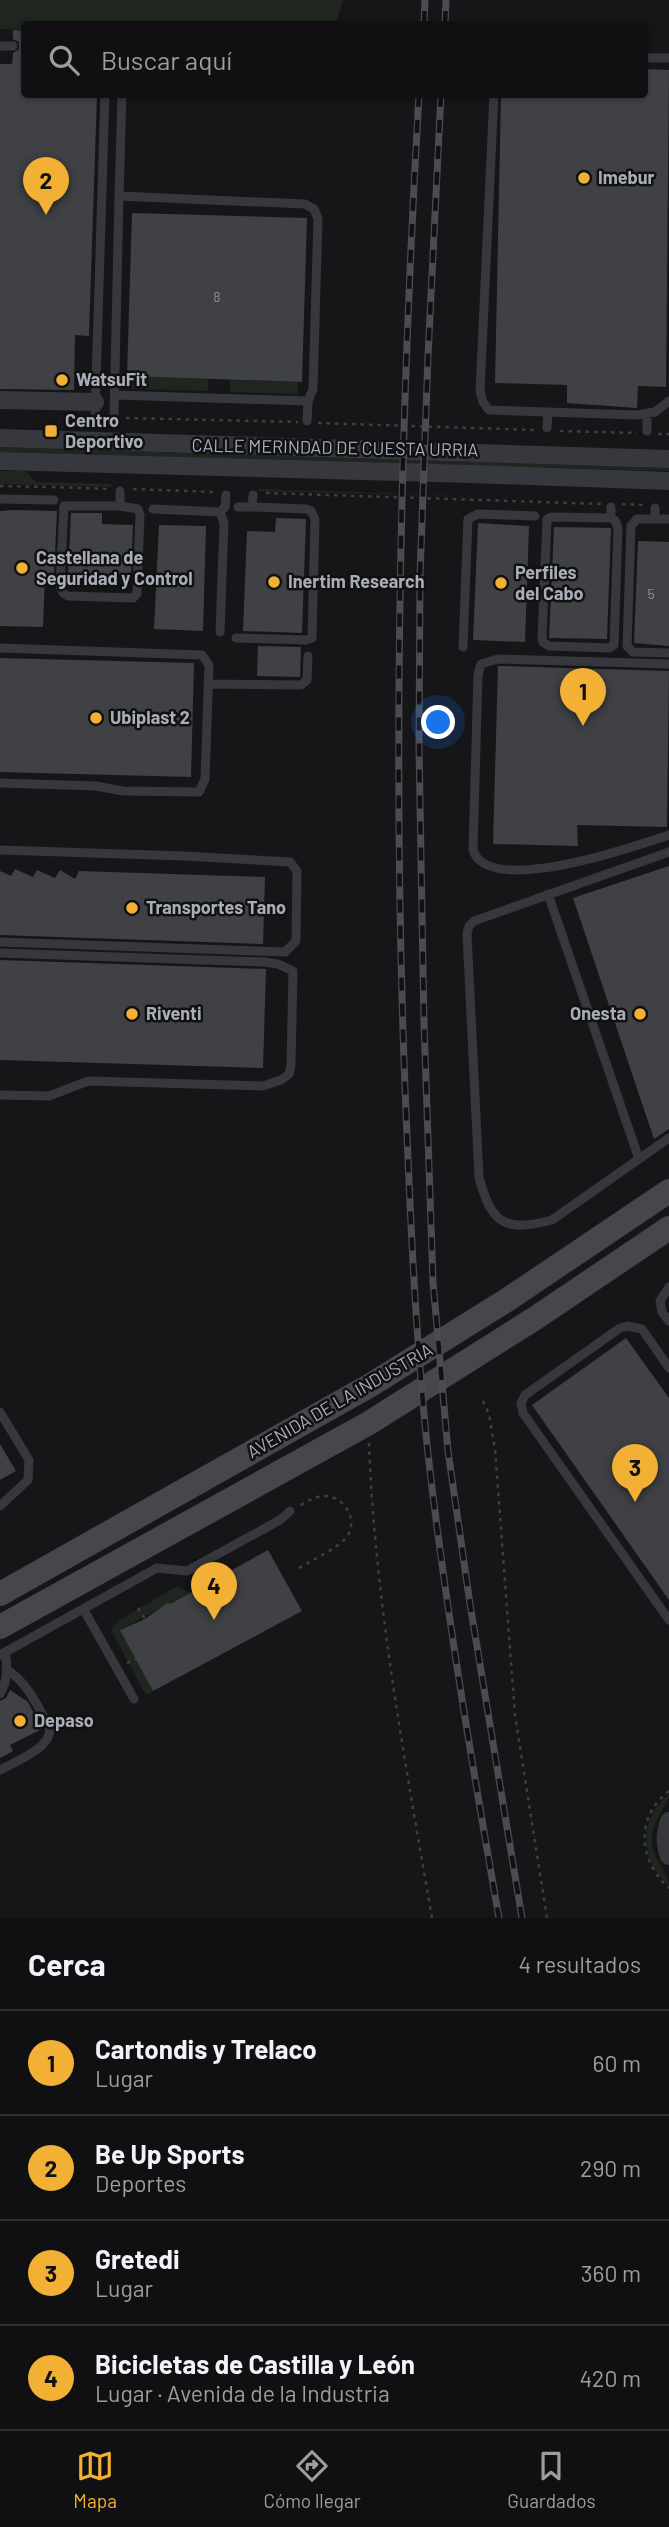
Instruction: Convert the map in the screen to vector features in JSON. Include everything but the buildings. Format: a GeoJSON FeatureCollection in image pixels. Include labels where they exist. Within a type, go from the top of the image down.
{"type":"FeatureCollection","features":[{"type":"Feature","properties":{"kind":"main road","name":"AVENIDA DE LA INDUSTRIA"},"geometry":{"type":"LineString","coordinates":[[0,1594],[346,1400],[507,1300],[669,1191]]}},
{"type":"Feature","properties":{"kind":"main road","name":"AVENIDA DE LA INDUSTRIA"},"geometry":{"type":"LineString","coordinates":[[0,1627],[151,1557],[534,1319],[669,1228]]}},
{"type":"Feature","properties":{"kind":"street"},"geometry":{"type":"LineString","coordinates":[[0,400],[95,408]]}},
{"type":"Feature","properties":{"kind":"street","name":"CALLE MERINDAD DE CUESTA URRIA"},"geometry":{"type":"LineString","coordinates":[[0,438],[669,459]]}},
{"type":"Feature","properties":{"kind":"street","name":"CALLE MERINDAD DE CUESTA URRIA"},"geometry":{"type":"LineString","coordinates":[[0,461],[669,481]]}},
{"type":"Feature","properties":{"kind":"street"},"geometry":{"type":"LineString","coordinates":[[669,1821],[665,1833],[665,1846],[669,1856]]}},
{"type":"Feature","properties":{"kind":"lane"},"geometry":{"type":"LineString","coordinates":[[0,46],[13,46]]}},
{"type":"Feature","properties":{"kind":"lane"},"geometry":{"type":"LineString","coordinates":[[648,58],[669,58]]}},
{"type":"Feature","properties":{"kind":"lane"},"geometry":{"type":"LineString","coordinates":[[95,408],[105,98]]}},
{"type":"Feature","properties":{"kind":"lane"},"geometry":{"type":"LineString","coordinates":[[114,415],[122,98]]}},
{"type":"Feature","properties":{"kind":"lane"},"geometry":{"type":"LineString","coordinates":[[494,98],[480,391],[483,401],[489,410],[637,415],[655,412],[669,401]]}},
{"type":"Feature","properties":{"kind":"lane"},"geometry":{"type":"LineString","coordinates":[[119,196],[305,204],[314,209],[318,219],[313,390],[308,401],[307,421]]}},
{"type":"Feature","properties":{"kind":"lane"},"geometry":{"type":"LineString","coordinates":[[115,395],[308,401]]}},
{"type":"Feature","properties":{"kind":"lane"},"geometry":{"type":"LineString","coordinates":[[547,428],[548,412]]}},
{"type":"Feature","properties":{"kind":"lane"},"geometry":{"type":"LineString","coordinates":[[647,413],[647,432]]}},
{"type":"Feature","properties":{"kind":"lane"},"geometry":{"type":"LineString","coordinates":[[117,490],[120,506]]}},
{"type":"Feature","properties":{"kind":"lane"},"geometry":{"type":"LineString","coordinates":[[153,509],[220,512],[225,507],[226,495]]}},
{"type":"Feature","properties":{"kind":"lane"},"geometry":{"type":"LineString","coordinates":[[252,508],[253,495]]}},
{"type":"Feature","properties":{"kind":"lane"},"geometry":{"type":"LineString","coordinates":[[0,499],[54,500]]}},
{"type":"Feature","properties":{"kind":"lane"},"geometry":{"type":"LineString","coordinates":[[510,503],[510,515]]}},
{"type":"Feature","properties":{"kind":"lane"},"geometry":{"type":"LineString","coordinates":[[64,506],[120,506],[134,506],[140,514],[137,594],[133,598],[68,596],[63,593],[60,586],[64,506]]}},
{"type":"Feature","properties":{"kind":"lane"},"geometry":{"type":"LineString","coordinates":[[611,506],[611,518]]}},
{"type":"Feature","properties":{"kind":"lane"},"geometry":{"type":"LineString","coordinates":[[651,506],[655,519]]}},
{"type":"Feature","properties":{"kind":"lane"},"geometry":{"type":"LineString","coordinates":[[236,638],[312,638],[315,519],[306,509],[238,507]]}},
{"type":"Feature","properties":{"kind":"lane"},"geometry":{"type":"LineString","coordinates":[[220,512],[224,523],[220,632]]}},
{"type":"Feature","properties":{"kind":"lane"},"geometry":{"type":"LineString","coordinates":[[463,647],[468,519],[474,515],[534,516]]}},
{"type":"Feature","properties":{"kind":"lane"},"geometry":{"type":"LineString","coordinates":[[611,518],[615,520],[618,528],[614,645],[610,648],[549,646],[543,642],[542,637],[547,519],[611,518]]}},
{"type":"Feature","properties":{"kind":"lane"},"geometry":{"type":"LineString","coordinates":[[669,519],[637,519],[631,526],[627,646],[633,652],[669,653]]}},
{"type":"Feature","properties":{"kind":"lane"},"geometry":{"type":"LineString","coordinates":[[0,648],[202,655],[209,664],[205,779],[199,792],[123,791],[96,786],[0,783]]}},
{"type":"Feature","properties":{"kind":"lane"},"geometry":{"type":"LineString","coordinates":[[208,684],[301,685],[307,680],[308,656]]}},
{"type":"Feature","properties":{"kind":"lane"},"geometry":{"type":"LineString","coordinates":[[669,664],[498,659],[481,664],[478,675],[473,850],[481,863],[496,869],[519,870],[613,854],[669,835]]}},
{"type":"Feature","properties":{"kind":"lane"},"geometry":{"type":"LineString","coordinates":[[0,850],[290,862],[297,871],[296,941],[285,952],[0,942]]}},
{"type":"Feature","properties":{"kind":"lane"},"geometry":{"type":"LineString","coordinates":[[669,852],[474,920],[467,934],[479,1177],[490,1209],[501,1220],[513,1226],[551,1220],[669,1138]]}},
{"type":"Feature","properties":{"kind":"lane"},"geometry":{"type":"LineString","coordinates":[[548,894],[639,1159]]}},
{"type":"Feature","properties":{"kind":"lane"},"geometry":{"type":"LineString","coordinates":[[0,953],[265,962],[293,971],[290,1065],[289,1074],[281,1080],[263,1086],[88,1081],[49,1096],[0,1095]]}},
{"type":"Feature","properties":{"kind":"lane"},"geometry":{"type":"LineString","coordinates":[[669,1287],[660,1301],[662,1312],[669,1321]]}},
{"type":"Feature","properties":{"kind":"lane"},"geometry":{"type":"LineString","coordinates":[[669,1368],[642,1329],[627,1326],[620,1328],[525,1395],[521,1403],[523,1413],[669,1620]]}},
{"type":"Feature","properties":{"kind":"lane"},"geometry":{"type":"LineString","coordinates":[[0,1412],[29,1460],[28,1480],[0,1506]]}},
{"type":"Feature","properties":{"kind":"lane"},"geometry":{"type":"LineString","coordinates":[[0,1694],[6,1669],[2,1654],[84,1610],[151,1557],[187,1571],[281,1520],[290,1511]]}},
{"type":"Feature","properties":{"kind":"lane"},"geometry":{"type":"LineString","coordinates":[[84,1610],[134,1699]]}},
{"type":"Feature","properties":{"kind":"lane"},"geometry":{"type":"LineString","coordinates":[[0,1770],[45,1743],[50,1736],[50,1729],[32,1693],[18,1676],[6,1669]]}},
{"type":"Feature","properties":{"kind":"path"},"geometry":{"type":"LineString","coordinates":[[126,418],[536,430]]}},
{"type":"Feature","properties":{"kind":"path"},"geometry":{"type":"LineString","coordinates":[[561,431],[647,432]]}},
{"type":"Feature","properties":{"kind":"path"},"geometry":{"type":"LineString","coordinates":[[658,434],[669,434]]}},
{"type":"Feature","properties":{"kind":"path"},"geometry":{"type":"LineString","coordinates":[[0,486],[117,490]]}},
{"type":"Feature","properties":{"kind":"path"},"geometry":{"type":"LineString","coordinates":[[134,489],[213,492]]}},
{"type":"Feature","properties":{"kind":"path"},"geometry":{"type":"LineString","coordinates":[[265,493],[651,506]]}},
{"type":"Feature","properties":{"kind":"path"},"geometry":{"type":"LineString","coordinates":[[483,1401],[489,1414],[495,1449],[515,1715],[547,1918]]}},
{"type":"Feature","properties":{"kind":"path"},"geometry":{"type":"LineString","coordinates":[[369,1423],[371,1494],[387,1651],[432,1918]]}},
{"type":"Feature","properties":{"kind":"path"},"geometry":{"type":"LineString","coordinates":[[290,1511],[313,1498],[323,1496],[343,1502],[351,1520],[351,1528],[344,1541],[299,1568]]}},
{"type":"Feature","properties":{"kind":"path"},"geometry":{"type":"LineString","coordinates":[[138,1608],[145,1619]]}},
{"type":"Feature","properties":{"kind":"path"},"geometry":{"type":"LineString","coordinates":[[128,1663],[136,1659]]}},
{"type":"Feature","properties":{"kind":"shaded area"},"geometry":{"type":"Polygon","coordinates":[[[0,0],[343,0],[337,21],[21,21],[21,30],[0,29],[0,0]]]}},
{"type":"Feature","properties":{"kind":"shaded area"},"geometry":{"type":"Polygon","coordinates":[[[132,376],[208,379],[208,391],[132,389],[132,376]]]}},
{"type":"Feature","properties":{"kind":"shaded area"},"geometry":{"type":"Polygon","coordinates":[[[230,380],[298,382],[298,394],[230,392],[230,380]]]}},
{"type":"Feature","properties":{"kind":"shaded area"},"geometry":{"type":"Polygon","coordinates":[[[0,447],[669,468],[669,471],[0,452],[0,447]]]}},
{"type":"Feature","properties":{"kind":"shaded area"},"geometry":{"type":"Polygon","coordinates":[[[0,471],[26,471],[36,482],[111,484],[113,487],[0,484],[0,471]]]}},
{"type":"Feature","properties":{"kind":"shaded area"},"geometry":{"type":"Polygon","coordinates":[[[259,489],[503,497],[258,491],[259,489]]]}},
{"type":"Feature","properties":{"kind":"shaded area"},"geometry":{"type":"Polygon","coordinates":[[[177,1586],[190,1593],[121,1629],[153,1691],[146,1695],[111,1630],[118,1621],[177,1586]]]}},
{"type":"Feature","properties":{"kind":"shaded area"},"geometry":{"type":"Polygon","coordinates":[[[669,1794],[657,1819],[652,1840],[669,1886],[652,1864],[646,1840],[652,1815],[669,1794]]]}},
{"type":"Feature","properties":{"kind":"railway"},"geometry":{"type":"LineString","coordinates":[[424,21],[425,0]]}},
{"type":"Feature","properties":{"kind":"railway"},"geometry":{"type":"LineString","coordinates":[[445,21],[446,0]]}},
{"type":"Feature","properties":{"kind":"railway"},"geometry":{"type":"LineString","coordinates":[[419,98],[407,342],[400,590],[399,839],[409,1179],[420,1363],[435,1512],[460,1687],[499,1918]]}},
{"type":"Feature","properties":{"kind":"railway"},"geometry":{"type":"LineString","coordinates":[[441,98],[420,576],[419,747],[424,1023],[433,1282],[448,1451],[470,1604],[522,1918]]}},
{"type":"Feature","properties":{"kind":"place","name":"Imebur"},"geometry":{"type":"Point","coordinates":[584,178]}},
{"type":"Feature","properties":{"kind":"place","name":"Be Up Sports"},"geometry":{"type":"Point","coordinates":[46,215]}},
{"type":"Feature","properties":{"kind":"place","name":"WatsuFit"},"geometry":{"type":"Point","coordinates":[62,380]}},
{"type":"Feature","properties":{"kind":"place","name":"Centro Deportivo"},"geometry":{"type":"Point","coordinates":[51,431]}},
{"type":"Feature","properties":{"kind":"place","name":"Castellana de Seguridad y Control"},"geometry":{"type":"Point","coordinates":[22,568]}},
{"type":"Feature","properties":{"kind":"place","name":"Inertim Research"},"geometry":{"type":"Point","coordinates":[274,582]}},
{"type":"Feature","properties":{"kind":"place","name":"Perfiles del Cabo"},"geometry":{"type":"Point","coordinates":[501,583]}},
{"type":"Feature","properties":{"kind":"place","name":"Ubiplast 2"},"geometry":{"type":"Point","coordinates":[96,718]}},
{"type":"Feature","properties":{"kind":"place","name":"Cartondis y Trelaco"},"geometry":{"type":"Point","coordinates":[583,726]}},
{"type":"Feature","properties":{"kind":"place","name":"Transportes Tano"},"geometry":{"type":"Point","coordinates":[132,908]}},
{"type":"Feature","properties":{"kind":"place","name":"Riventi"},"geometry":{"type":"Point","coordinates":[132,1014]}},
{"type":"Feature","properties":{"kind":"place","name":"Onesta"},"geometry":{"type":"Point","coordinates":[640,1014]}},
{"type":"Feature","properties":{"kind":"place","name":"Gretedi"},"geometry":{"type":"Point","coordinates":[635,1502]}},
{"type":"Feature","properties":{"kind":"place","name":"Bicicletas de Castilla y León"},"geometry":{"type":"Point","coordinates":[214,1620]}},
{"type":"Feature","properties":{"kind":"place","name":"Depaso"},"geometry":{"type":"Point","coordinates":[20,1721]}}]}
